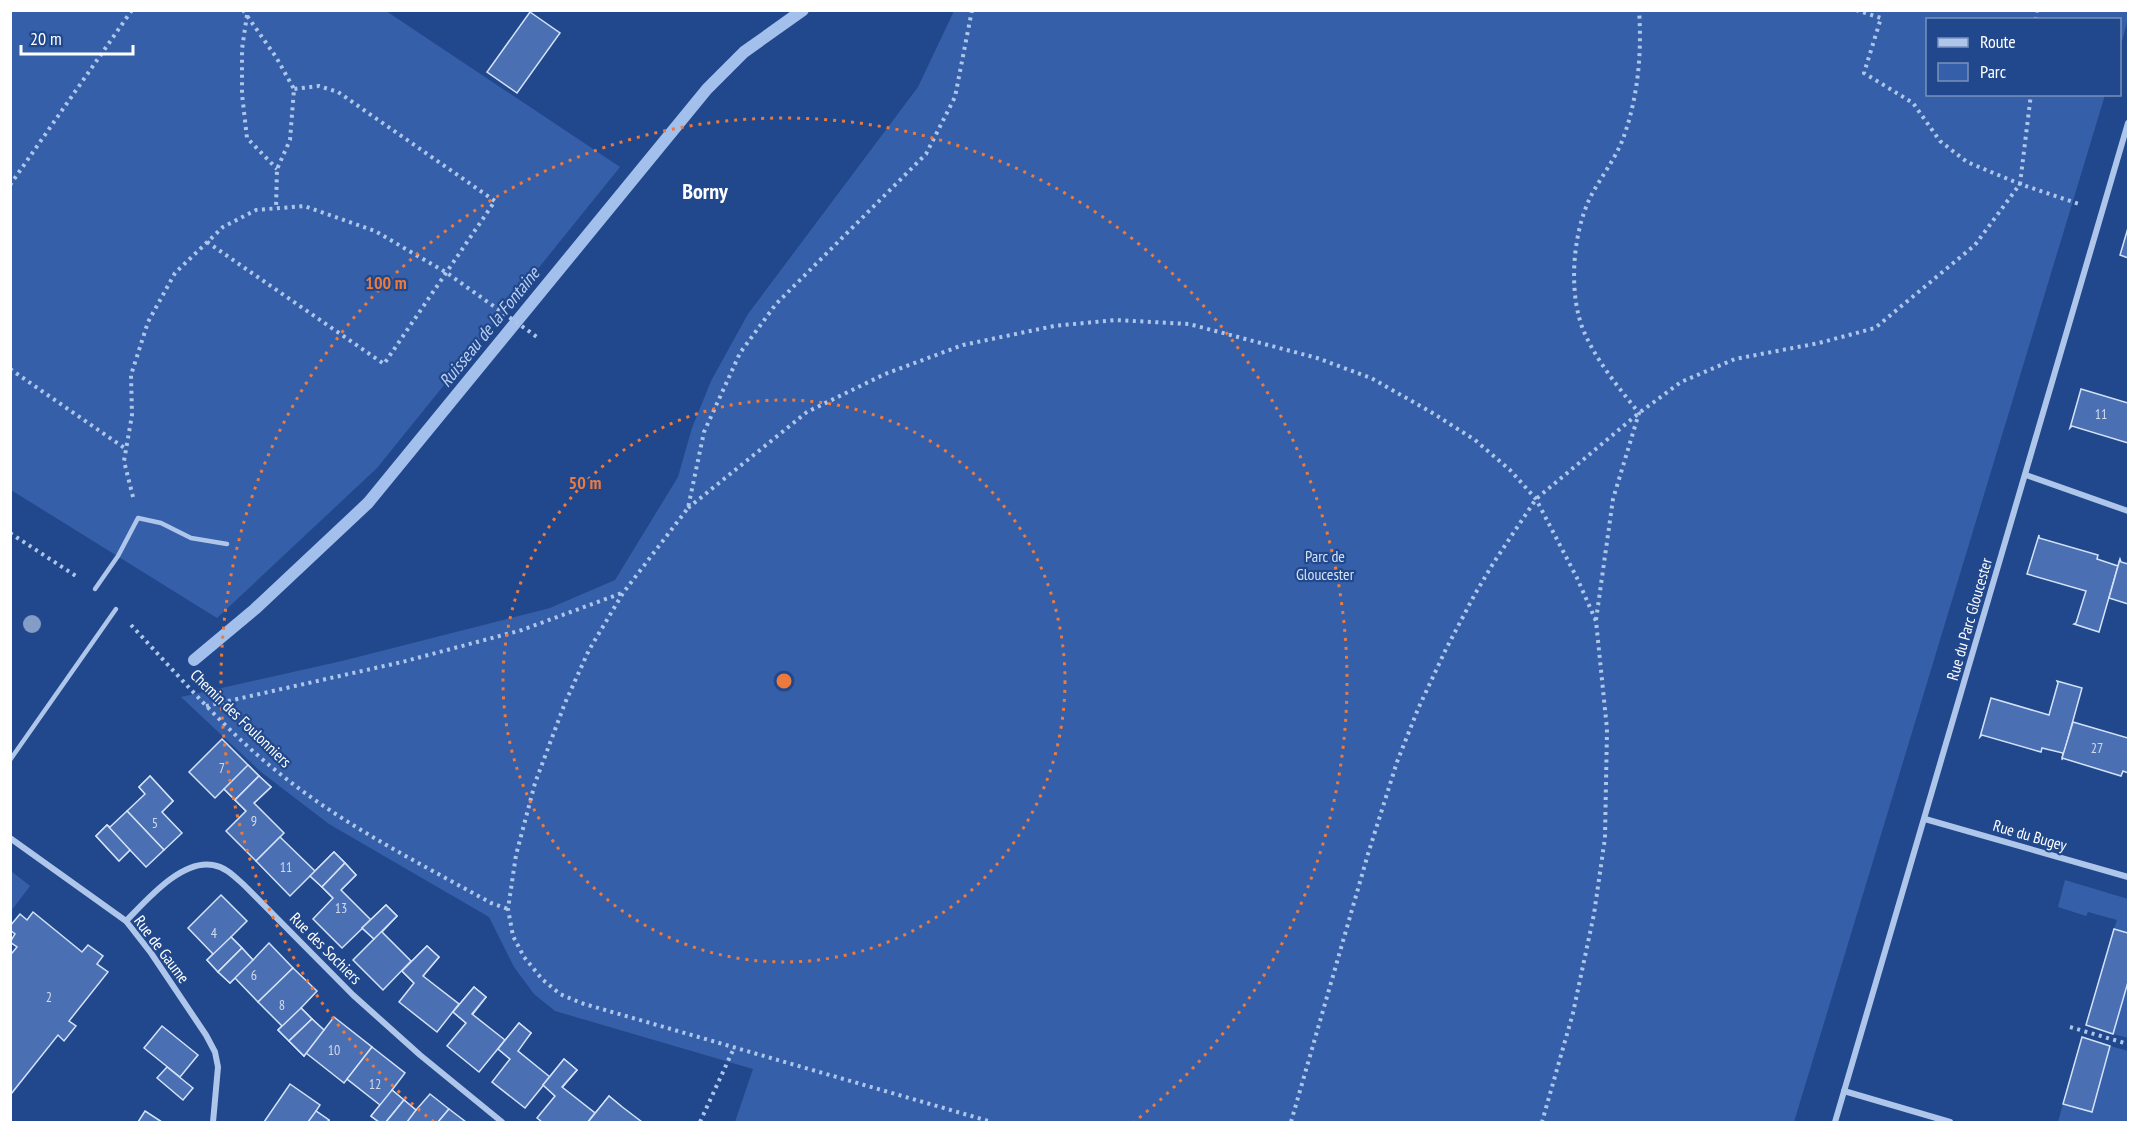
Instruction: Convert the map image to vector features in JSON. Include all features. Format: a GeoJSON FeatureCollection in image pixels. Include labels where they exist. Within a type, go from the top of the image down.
{"type":"FeatureCollection","features":[{"type":"Feature","properties":{"kind":"street","name":"Rue du Parc Gloucester"},"geometry":{"type":"LineString","coordinates":[[1835,1122],[2128,123]]}},
{"type":"Feature","properties":{"kind":"street"},"geometry":{"type":"LineString","coordinates":[[2026,475],[2128,511]]}},
{"type":"Feature","properties":{"kind":"street","name":"Rue du Bugey"},"geometry":{"type":"LineString","coordinates":[[1925,819],[2128,877]]}},
{"type":"Feature","properties":{"kind":"street","name":"Rue de Gaume"},"geometry":{"type":"LineString","coordinates":[[10,838],[126,921],[151,952],[207,1035],[214,1052],[218,1067],[213,1122]]}},
{"type":"Feature","properties":{"kind":"street","name":"Rue des Sochiers"},"geometry":{"type":"LineString","coordinates":[[126,921],[162,886],[181,872],[199,864],[214,865],[228,871],[375,1016],[501,1122]]}},
{"type":"Feature","properties":{"kind":"street"},"geometry":{"type":"LineString","coordinates":[[1844,1091],[1950,1122]]}},
{"type":"Feature","properties":{"kind":"lane"},"geometry":{"type":"LineString","coordinates":[[95,589],[118,556],[138,518],[161,523],[191,538],[227,544]]}},
{"type":"Feature","properties":{"kind":"lane"},"geometry":{"type":"LineString","coordinates":[[10,760],[116,609]]}},
{"type":"Feature","properties":{"kind":"path"},"geometry":{"type":"LineString","coordinates":[[10,185],[132,10]]}},
{"type":"Feature","properties":{"kind":"path"},"geometry":{"type":"LineString","coordinates":[[688,508],[704,432],[740,353],[776,304],[926,154],[955,97],[972,10]]}},
{"type":"Feature","properties":{"kind":"path"},"geometry":{"type":"LineString","coordinates":[[1639,10],[1637,92],[1623,138],[1589,201],[1579,230],[1575,256],[1576,300],[1584,333],[1611,379],[1639,413]]}},
{"type":"Feature","properties":{"kind":"path"},"geometry":{"type":"LineString","coordinates":[[1856,10],[1881,18],[1864,73],[1913,103],[1940,141],[1967,162],[2057,197]]}},
{"type":"Feature","properties":{"kind":"path"},"geometry":{"type":"LineString","coordinates":[[245,12],[276,57],[294,89],[290,140],[277,169],[276,208]]}},
{"type":"Feature","properties":{"kind":"path"},"geometry":{"type":"LineString","coordinates":[[245,12],[242,94],[247,138],[277,169]]}},
{"type":"Feature","properties":{"kind":"path"},"geometry":{"type":"LineString","coordinates":[[207,242],[384,364],[495,201],[338,92],[319,86],[294,89]]}},
{"type":"Feature","properties":{"kind":"path"},"geometry":{"type":"LineString","coordinates":[[1291,1122],[1368,854],[1397,762],[1446,649],[1475,594],[1536,499],[1639,413],[1681,382],[1735,359],[1819,343],[1875,328],[1975,245],[2020,184],[2031,96]]}},
{"type":"Feature","properties":{"kind":"path"},"geometry":{"type":"LineString","coordinates":[[138,518],[124,462],[132,415],[131,375],[148,322],[175,273],[223,227],[256,210],[304,206],[375,231],[447,273],[537,337]]}},
{"type":"Feature","properties":{"kind":"path"},"geometry":{"type":"LineString","coordinates":[[992,1122],[581,1003],[560,994],[542,979],[524,957],[513,936],[508,909],[516,855],[535,783],[565,703],[589,650],[623,593],[688,508],[807,412],[885,374],[963,345],[1054,326],[1115,320],[1189,324],[1317,358],[1371,378],[1475,440],[1510,470],[1536,499],[1596,621]]}},
{"type":"Feature","properties":{"kind":"path"},"geometry":{"type":"LineString","coordinates":[[10,369],[126,448]]}},
{"type":"Feature","properties":{"kind":"path"},"geometry":{"type":"LineString","coordinates":[[1542,1122],[1573,1013],[1594,914],[1605,838],[1607,729],[1596,621],[1613,498],[1639,413]]}},
{"type":"Feature","properties":{"kind":"path"},"geometry":{"type":"LineString","coordinates":[[10,533],[95,589]]}},
{"type":"Feature","properties":{"kind":"path"},"geometry":{"type":"LineString","coordinates":[[206,706],[402,662],[522,630],[623,593]]}},
{"type":"Feature","properties":{"kind":"path","name":"Chemin des Foulonniers"},"geometry":{"type":"LineString","coordinates":[[116,609],[206,706],[283,777],[378,839],[481,897],[508,909]]}},
{"type":"Feature","properties":{"kind":"path"},"geometry":{"type":"LineString","coordinates":[[2070,1027],[2128,1044]]}},
{"type":"Feature","properties":{"kind":"path"},"geometry":{"type":"LineString","coordinates":[[700,1122],[734,1048]]}},
{"type":"Feature","properties":{"kind":"green space"},"geometry":{"type":"Polygon","coordinates":[[[10,11],[386,11],[620,167],[377,468],[217,618],[11,490],[10,11]]]}},
{"type":"Feature","properties":{"kind":"green space","name":"Parc de Gloucester"},"geometry":{"type":"Polygon","coordinates":[[[954,11],[2128,11],[2121,44],[2121,18],[1926,18],[1926,96],[2105,96],[1794,1122],[735,1122],[753,1069],[555,1011],[534,994],[514,967],[489,917],[329,824],[261,772],[181,697],[342,661],[550,608],[615,580],[678,477],[692,428],[711,381],[748,314],[918,87],[954,11]]]}},
{"type":"Feature","properties":{"kind":"green space"},"geometry":{"type":"Polygon","coordinates":[[[11,871],[30,886],[11,911],[11,871]]]}},
{"type":"Feature","properties":{"kind":"green space"},"geometry":{"type":"Polygon","coordinates":[[[2065,880],[2128,899],[2128,933],[2114,929],[2117,920],[2088,912],[2086,916],[2058,907],[2065,880]]]}},
{"type":"Feature","properties":{"kind":"green space"},"geometry":{"type":"Polygon","coordinates":[[[2128,982],[2128,1038],[2113,1034],[2128,982]]]}},
{"type":"Feature","properties":{"kind":"green space"},"geometry":{"type":"Polygon","coordinates":[[[2110,1046],[2128,1051],[2128,1122],[2058,1122],[2063,1104],[2092,1112],[2110,1046]]]}},
{"type":"Feature","properties":{"kind":"building"},"geometry":{"type":"Polygon","coordinates":[[[530,12],[560,33],[517,93],[487,72],[530,12]]]}},
{"type":"Feature","properties":{"kind":"building"},"geometry":{"type":"Polygon","coordinates":[[[2128,228],[2128,258],[2120,255],[2128,228]]]}},
{"type":"Feature","properties":{"kind":"building"},"geometry":{"type":"Polygon","coordinates":[[[2081,389],[2128,403],[2128,443],[2072,426],[2070,428],[2081,389]]]}},
{"type":"Feature","properties":{"kind":"building"},"geometry":{"type":"Polygon","coordinates":[[[2039,535],[2039,538],[2098,555],[2097,559],[2118,566],[2099,632],[2074,624],[2086,591],[2027,574],[2039,535]]]}},
{"type":"Feature","properties":{"kind":"building"},"geometry":{"type":"Polygon","coordinates":[[[2120,559],[2121,562],[2128,564],[2128,604],[2109,598],[2120,559]]]}},
{"type":"Feature","properties":{"kind":"building"},"geometry":{"type":"Polygon","coordinates":[[[2057,681],[2082,688],[2062,760],[2063,753],[2042,748],[2041,752],[1982,735],[1980,737],[1991,698],[2049,715],[2057,681]]]}},
{"type":"Feature","properties":{"kind":"building"},"geometry":{"type":"Polygon","coordinates":[[[2073,722],[2128,738],[2128,773],[2123,771],[2121,776],[2062,758],[2073,722]]]}},
{"type":"Feature","properties":{"kind":"building"},"geometry":{"type":"Polygon","coordinates":[[[222,739],[259,776],[235,800],[224,789],[215,798],[189,772],[222,739]]]}},
{"type":"Feature","properties":{"kind":"building"},"geometry":{"type":"Polygon","coordinates":[[[248,765],[259,776],[235,800],[224,789],[248,765]]]}},
{"type":"Feature","properties":{"kind":"building"},"geometry":{"type":"Polygon","coordinates":[[[150,776],[173,801],[162,812],[139,787],[150,776]]]}},
{"type":"Feature","properties":{"kind":"building"},"geometry":{"type":"Polygon","coordinates":[[[150,776],[173,801],[162,812],[182,833],[164,850],[127,811],[145,794],[139,787],[150,776]]]}},
{"type":"Feature","properties":{"kind":"building"},"geometry":{"type":"Polygon","coordinates":[[[259,776],[271,787],[246,811],[235,800],[259,776]]]}},
{"type":"Feature","properties":{"kind":"building"},"geometry":{"type":"Polygon","coordinates":[[[259,776],[271,787],[254,803],[284,833],[256,861],[226,831],[246,811],[235,800],[259,776]]]}},
{"type":"Feature","properties":{"kind":"building"},"geometry":{"type":"Polygon","coordinates":[[[127,811],[164,850],[146,867],[130,850],[119,861],[96,836],[127,811]]]}},
{"type":"Feature","properties":{"kind":"building"},"geometry":{"type":"Polygon","coordinates":[[[107,825],[130,850],[119,861],[96,836],[107,825]]]}},
{"type":"Feature","properties":{"kind":"building"},"geometry":{"type":"Polygon","coordinates":[[[280,837],[315,871],[334,852],[345,863],[322,887],[310,876],[290,896],[256,861],[280,837]]]}},
{"type":"Feature","properties":{"kind":"building"},"geometry":{"type":"Polygon","coordinates":[[[334,852],[345,863],[322,887],[310,876],[334,852]]]}},
{"type":"Feature","properties":{"kind":"building"},"geometry":{"type":"Polygon","coordinates":[[[345,863],[356,875],[333,898],[322,887],[345,863]]]}},
{"type":"Feature","properties":{"kind":"building"},"geometry":{"type":"Polygon","coordinates":[[[345,863],[356,875],[341,890],[371,920],[342,948],[313,919],[333,898],[322,887],[345,863]]]}},
{"type":"Feature","properties":{"kind":"building"},"geometry":{"type":"Polygon","coordinates":[[[221,895],[247,921],[231,937],[242,948],[218,972],[207,960],[213,954],[188,928],[221,895]]]}},
{"type":"Feature","properties":{"kind":"building"},"geometry":{"type":"Polygon","coordinates":[[[386,905],[397,916],[382,932],[411,961],[383,990],[353,960],[374,939],[362,928],[386,905]]]}},
{"type":"Feature","properties":{"kind":"building"},"geometry":{"type":"Polygon","coordinates":[[[386,905],[397,916],[374,939],[362,928],[386,905]]]}},
{"type":"Feature","properties":{"kind":"building"},"geometry":{"type":"Polygon","coordinates":[[[33,912],[82,952],[88,945],[103,956],[97,964],[108,972],[69,1021],[76,1026],[64,1041],[58,1035],[11,1094],[10,952],[12,953],[17,947],[10,942],[15,934],[10,930],[10,926],[20,914],[27,920],[33,912]]]}},
{"type":"Feature","properties":{"kind":"building"},"geometry":{"type":"Polygon","coordinates":[[[2114,929],[2128,933],[2128,982],[2113,1034],[2086,1025],[2114,929]]]}},
{"type":"Feature","properties":{"kind":"building"},"geometry":{"type":"Polygon","coordinates":[[[231,937],[242,948],[218,972],[207,960],[231,937]]]}},
{"type":"Feature","properties":{"kind":"building"},"geometry":{"type":"Polygon","coordinates":[[[269,943],[293,968],[258,1002],[235,978],[230,983],[218,972],[242,948],[253,960],[269,943]]]}},
{"type":"Feature","properties":{"kind":"building"},"geometry":{"type":"Polygon","coordinates":[[[427,946],[439,957],[414,983],[402,971],[427,946]]]}},
{"type":"Feature","properties":{"kind":"building"},"geometry":{"type":"Polygon","coordinates":[[[427,946],[439,957],[423,976],[459,1004],[437,1032],[399,1002],[414,983],[402,971],[427,946]]]}},
{"type":"Feature","properties":{"kind":"building"},"geometry":{"type":"Polygon","coordinates":[[[242,948],[253,960],[230,983],[218,972],[242,948]]]}},
{"type":"Feature","properties":{"kind":"building"},"geometry":{"type":"Polygon","coordinates":[[[293,968],[317,991],[301,1008],[312,1019],[289,1041],[278,1030],[282,1026],[258,1002],[293,968]]]}},
{"type":"Feature","properties":{"kind":"building"},"geometry":{"type":"Polygon","coordinates":[[[474,987],[486,997],[466,1023],[453,1012],[474,987]]]}},
{"type":"Feature","properties":{"kind":"building"},"geometry":{"type":"Polygon","coordinates":[[[474,987],[486,997],[472,1014],[505,1040],[479,1072],[447,1046],[466,1023],[453,1012],[474,987]]]}},
{"type":"Feature","properties":{"kind":"building"},"geometry":{"type":"Polygon","coordinates":[[[301,1008],[312,1019],[289,1041],[278,1030],[301,1008]]]}},
{"type":"Feature","properties":{"kind":"building"},"geometry":{"type":"Polygon","coordinates":[[[334,1017],[372,1047],[344,1083],[306,1053],[304,1056],[289,1041],[312,1019],[324,1030],[334,1017]]]}},
{"type":"Feature","properties":{"kind":"building"},"geometry":{"type":"Polygon","coordinates":[[[312,1019],[324,1030],[304,1056],[289,1041],[312,1019]]]}},
{"type":"Feature","properties":{"kind":"building"},"geometry":{"type":"Polygon","coordinates":[[[519,1023],[531,1033],[510,1059],[498,1049],[519,1023]]]}},
{"type":"Feature","properties":{"kind":"building"},"geometry":{"type":"Polygon","coordinates":[[[519,1023],[531,1033],[518,1051],[550,1077],[525,1108],[492,1082],[510,1059],[498,1049],[519,1023]]]}},
{"type":"Feature","properties":{"kind":"building"},"geometry":{"type":"Polygon","coordinates":[[[162,1026],[198,1055],[180,1077],[144,1048],[162,1026]]]}},
{"type":"Feature","properties":{"kind":"building"},"geometry":{"type":"Polygon","coordinates":[[[2082,1037],[2110,1046],[2092,1112],[2063,1104],[2082,1037]]]}},
{"type":"Feature","properties":{"kind":"building"},"geometry":{"type":"Polygon","coordinates":[[[372,1047],[405,1073],[392,1090],[404,1100],[386,1122],[379,1122],[371,1116],[380,1105],[347,1079],[372,1047]]]}},
{"type":"Feature","properties":{"kind":"building"},"geometry":{"type":"Polygon","coordinates":[[[564,1059],[577,1070],[555,1096],[543,1085],[564,1059]]]}},
{"type":"Feature","properties":{"kind":"building"},"geometry":{"type":"Polygon","coordinates":[[[564,1059],[577,1070],[562,1087],[595,1113],[588,1122],[542,1122],[537,1118],[555,1096],[543,1085],[564,1059]]]}},
{"type":"Feature","properties":{"kind":"building"},"geometry":{"type":"Polygon","coordinates":[[[167,1067],[193,1088],[183,1100],[157,1078],[167,1067]]]}},
{"type":"Feature","properties":{"kind":"building"},"geometry":{"type":"Polygon","coordinates":[[[290,1084],[320,1105],[316,1111],[329,1120],[327,1122],[264,1122],[290,1084]]]}},
{"type":"Feature","properties":{"kind":"building"},"geometry":{"type":"Polygon","coordinates":[[[392,1090],[404,1100],[386,1122],[379,1122],[371,1116],[392,1090]]]}},
{"type":"Feature","properties":{"kind":"building"},"geometry":{"type":"Polygon","coordinates":[[[430,1094],[449,1109],[438,1122],[386,1122],[404,1100],[416,1110],[430,1094]]]}},
{"type":"Feature","properties":{"kind":"building"},"geometry":{"type":"Polygon","coordinates":[[[609,1096],[621,1106],[608,1122],[588,1122],[609,1096]]]}},
{"type":"Feature","properties":{"kind":"building"},"geometry":{"type":"Polygon","coordinates":[[[609,1096],[621,1106],[642,1122],[588,1122],[609,1096]]]}},
{"type":"Feature","properties":{"kind":"building"},"geometry":{"type":"Polygon","coordinates":[[[404,1100],[416,1110],[407,1122],[386,1122],[404,1100]]]}},
{"type":"Feature","properties":{"kind":"building"},"geometry":{"type":"Polygon","coordinates":[[[449,1109],[466,1122],[438,1122],[449,1109]]]}},
{"type":"Feature","properties":{"kind":"building"},"geometry":{"type":"Polygon","coordinates":[[[145,1111],[162,1122],[138,1122],[145,1111]]]}},
{"type":"Feature","properties":{"kind":"building"},"geometry":{"type":"Polygon","coordinates":[[[316,1111],[329,1120],[327,1122],[308,1122],[316,1111]]]}},
{"type":"Feature","properties":{"kind":"waterway","name":"Ruisseau de la Fontaine"},"geometry":{"type":"LineString","coordinates":[[194,660],[255,609],[368,503],[707,89],[744,52],[803,10]]}},
{"type":"Feature","properties":{"kind":"district","name":"Borny"},"geometry":{"type":"Point","coordinates":[705,191]}}]}
